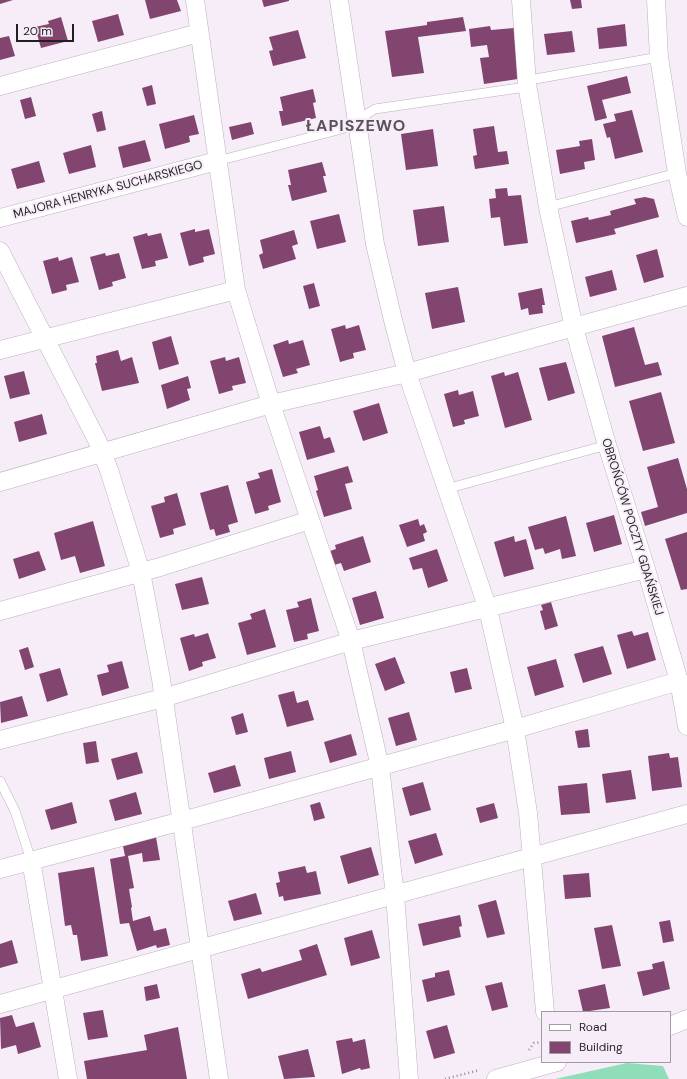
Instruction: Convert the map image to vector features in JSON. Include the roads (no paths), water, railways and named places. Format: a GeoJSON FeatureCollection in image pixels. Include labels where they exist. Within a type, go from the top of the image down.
{"type":"FeatureCollection","features":[{"type":"Feature","properties":{"kind":"street"},"geometry":{"type":"LineString","coordinates":[[195,0],[236,290],[271,404],[351,641],[380,767],[394,895],[409,1079]]}},
{"type":"Feature","properties":{"kind":"street"},"geometry":{"type":"LineString","coordinates":[[339,0],[375,244],[392,320],[407,373],[488,609],[515,729],[523,770],[545,1011]]}},
{"type":"Feature","properties":{"kind":"street","name":"OBROŃCÓW POCZTY GDAŃSKIEJ"},"geometry":{"type":"LineString","coordinates":[[521,0],[527,84],[548,207],[574,328],[607,445],[679,681],[687,726]]}},
{"type":"Feature","properties":{"kind":"street"},"geometry":{"type":"LineString","coordinates":[[656,0],[659,57],[677,172],[687,217]]}},
{"type":"Feature","properties":{"kind":"street"},"geometry":{"type":"LineString","coordinates":[[0,86],[199,33]]}},
{"type":"Feature","properties":{"kind":"street","name":"MAJORA HENRYKA SUCHARSKIEGO"},"geometry":{"type":"LineString","coordinates":[[0,218],[217,161]]}},
{"type":"Feature","properties":{"kind":"street"},"geometry":{"type":"LineString","coordinates":[[0,251],[46,338],[102,454],[141,572],[163,698],[182,821],[219,1079]]}},
{"type":"Feature","properties":{"kind":"street"},"geometry":{"type":"LineString","coordinates":[[0,350],[236,290]]}},
{"type":"Feature","properties":{"kind":"street"},"geometry":{"type":"LineString","coordinates":[[0,482],[102,454],[271,404],[407,373],[687,296]]}},
{"type":"Feature","properties":{"kind":"street"},"geometry":{"type":"LineString","coordinates":[[0,610],[141,572],[310,520]]}},
{"type":"Feature","properties":{"kind":"street"},"geometry":{"type":"LineString","coordinates":[[0,740],[163,698],[351,641],[488,609],[646,569]]}},
{"type":"Feature","properties":{"kind":"street"},"geometry":{"type":"LineString","coordinates":[[0,869],[380,767],[679,681]]}},
{"type":"Feature","properties":{"kind":"street"},"geometry":{"type":"LineString","coordinates":[[0,1004],[687,814]]}},
{"type":"Feature","properties":{"kind":"street"},"geometry":{"type":"LineString","coordinates":[[31,860],[68,1079]]}},
{"type":"Feature","properties":{"kind":"street"},"geometry":{"type":"LineString","coordinates":[[671,1026],[687,1019]]}},
{"type":"Feature","properties":{"kind":"street"},"geometry":{"type":"LineString","coordinates":[[496,1079],[553,1063]]}},
{"type":"Feature","properties":{"kind":"lane"},"geometry":{"type":"LineString","coordinates":[[217,161],[342,130],[375,109],[520,88],[535,79],[659,57]]}},
{"type":"Feature","properties":{"kind":"lane"},"geometry":{"type":"LineString","coordinates":[[548,207],[677,172]]}},
{"type":"Feature","properties":{"kind":"lane"},"geometry":{"type":"LineString","coordinates":[[446,490],[607,445]]}},
{"type":"Feature","properties":{"kind":"lane"},"geometry":{"type":"LineString","coordinates":[[0,781],[14,811],[31,860]]}},
{"type":"Feature","properties":{"kind":"district","name":"ŁAPISZEWO"},"geometry":{"type":"Point","coordinates":[356,127]}}]}
